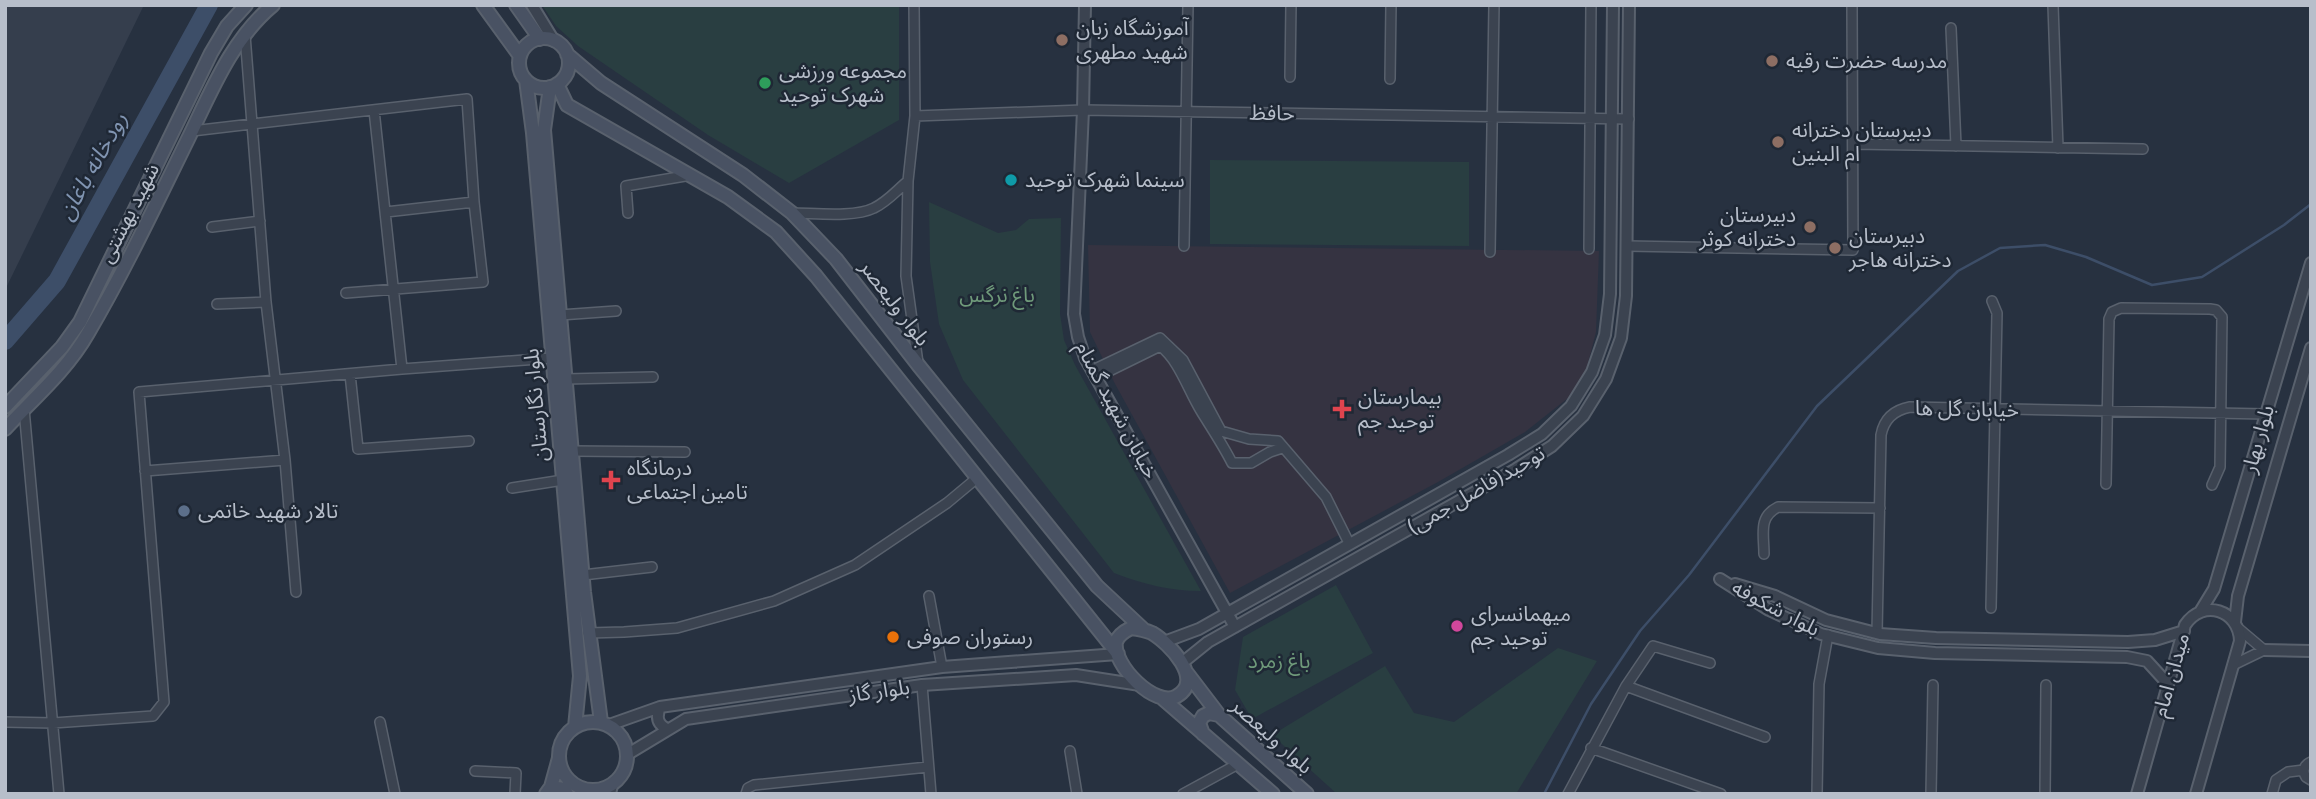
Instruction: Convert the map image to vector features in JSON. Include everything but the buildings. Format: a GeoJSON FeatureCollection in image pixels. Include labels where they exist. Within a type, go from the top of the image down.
{"type":"FeatureCollection","features":[{"type":"Feature","properties":{"kind":"main road","name":"شهید بهشتی"},"geometry":{"type":"LineString","coordinates":[[5,407],[62,348],[80,322],[211,53],[227,26],[246,5]]}},
{"type":"Feature","properties":{"kind":"main road","name":"شهید بهشتی"},"geometry":{"type":"LineString","coordinates":[[5,429],[64,368],[87,335],[221,70],[258,17],[273,5]]}},
{"type":"Feature","properties":{"kind":"main road"},"geometry":{"type":"LineString","coordinates":[[483,5],[520,56],[521,73],[526,80],[540,88],[554,85],[566,74],[568,68],[567,54],[554,41],[540,38],[527,44],[520,56]]}},
{"type":"Feature","properties":{"kind":"main road"},"geometry":{"type":"LineString","coordinates":[[516,5],[540,38]]}},
{"type":"Feature","properties":{"kind":"main road","name":"بلوار ولیعصر"},"geometry":{"type":"LineString","coordinates":[[567,54],[601,83],[743,175],[792,213],[836,259],[1097,586],[1143,629],[1164,642],[1219,715],[1307,794]]}},
{"type":"Feature","properties":{"kind":"main road","name":"بلوار نگارستان"},"geometry":{"type":"LineString","coordinates":[[526,80],[533,133],[580,676],[575,727]]}},
{"type":"Feature","properties":{"kind":"main road"},"geometry":{"type":"LineString","coordinates":[[554,85],[568,105],[727,197],[776,232],[816,276],[1140,685]]}},
{"type":"Feature","properties":{"kind":"main road","name":"بلوار نگارستان"},"geometry":{"type":"LineString","coordinates":[[554,85],[544,131],[588,633],[605,724]]}},
{"type":"Feature","properties":{"kind":"main road"},"geometry":{"type":"LineString","coordinates":[[150,175],[166,182]]}},
{"type":"Feature","properties":{"kind":"main road"},"geometry":{"type":"LineString","coordinates":[[1118,654],[1116,643],[1122,633],[1131,628],[1143,629]]}},
{"type":"Feature","properties":{"kind":"main road"},"geometry":{"type":"LineString","coordinates":[[1161,697],[1173,699],[1182,694],[1188,684],[1184,668]]}},
{"type":"Feature","properties":{"kind":"main road","name":"بلوار ولیعصر"},"geometry":{"type":"LineString","coordinates":[[1140,685],[1161,697],[1273,794]]}},
{"type":"Feature","properties":{"kind":"main road"},"geometry":{"type":"LineString","coordinates":[[1203,734],[1199,723],[1203,716],[1209,713],[1219,715]]}},
{"type":"Feature","properties":{"kind":"main road"},"geometry":{"type":"LineString","coordinates":[[559,757],[564,775],[570,782],[592,792],[611,789],[624,772],[628,754],[622,737],[605,724],[592,721],[575,727],[562,740],[548,790],[564,789],[567,794]]}},
{"type":"Feature","properties":{"kind":"street"},"geometry":{"type":"LineString","coordinates":[[532,5],[554,41]]}},
{"type":"Feature","properties":{"kind":"street"},"geometry":{"type":"LineString","coordinates":[[914,5],[915,116],[908,181],[906,276],[919,366]]}},
{"type":"Feature","properties":{"kind":"street","name":"خیابان شهید گمنام"},"geometry":{"type":"LineString","coordinates":[[1085,5],[1074,314],[1078,337],[1095,374],[1235,627]]}},
{"type":"Feature","properties":{"kind":"street"},"geometry":{"type":"LineString","coordinates":[[1184,246],[1188,5]]}},
{"type":"Feature","properties":{"kind":"street"},"geometry":{"type":"LineString","coordinates":[[1290,77],[1291,5]]}},
{"type":"Feature","properties":{"kind":"street"},"geometry":{"type":"LineString","coordinates":[[1390,79],[1391,5]]}},
{"type":"Feature","properties":{"kind":"street"},"geometry":{"type":"LineString","coordinates":[[1490,252],[1494,5]]}},
{"type":"Feature","properties":{"kind":"street"},"geometry":{"type":"LineString","coordinates":[[1588,249],[1591,5]]}},
{"type":"Feature","properties":{"kind":"street","name":"توحید(فاضل جمی)"},"geometry":{"type":"LineString","coordinates":[[1164,642],[1199,629],[1542,434],[1571,406],[1592,372],[1605,335],[1610,295],[1613,5]]}},
{"type":"Feature","properties":{"kind":"street","name":"توحید(فاضل جمی)"},"geometry":{"type":"LineString","coordinates":[[1184,668],[1208,642],[1552,446],[1583,416],[1606,379],[1621,338],[1626,296],[1629,5]]}},
{"type":"Feature","properties":{"kind":"street"},"geometry":{"type":"LineString","coordinates":[[1627,246],[1853,250],[1852,5]]}},
{"type":"Feature","properties":{"kind":"street"},"geometry":{"type":"LineString","coordinates":[[2053,5],[2058,148]]}},
{"type":"Feature","properties":{"kind":"street"},"geometry":{"type":"LineString","coordinates":[[1951,28],[1956,146]]}},
{"type":"Feature","properties":{"kind":"street"},"geometry":{"type":"LineString","coordinates":[[245,35],[267,302],[285,460],[296,592]]}},
{"type":"Feature","properties":{"kind":"street"},"geometry":{"type":"LineString","coordinates":[[192,131],[467,99],[483,282],[345,293]]}},
{"type":"Feature","properties":{"kind":"street"},"geometry":{"type":"LineString","coordinates":[[374,110],[402,369]]}},
{"type":"Feature","properties":{"kind":"street","name":"حافظ"},"geometry":{"type":"LineString","coordinates":[[915,116],[1083,110],[1629,119]]}},
{"type":"Feature","properties":{"kind":"street"},"geometry":{"type":"LineString","coordinates":[[1854,144],[2143,149]]}},
{"type":"Feature","properties":{"kind":"street"},"geometry":{"type":"LineString","coordinates":[[628,213],[626,186],[691,176]]}},
{"type":"Feature","properties":{"kind":"street"},"geometry":{"type":"LineString","coordinates":[[792,213],[855,213],[871,210],[908,181]]}},
{"type":"Feature","properties":{"kind":"street"},"geometry":{"type":"LineString","coordinates":[[386,212],[474,202]]}},
{"type":"Feature","properties":{"kind":"street"},"geometry":{"type":"LineString","coordinates":[[212,227],[260,220]]}},
{"type":"Feature","properties":{"kind":"street","name":"بلوار بهار"},"geometry":{"type":"LineString","coordinates":[[2200,612],[2214,589],[2311,263]]}},
{"type":"Feature","properties":{"kind":"street"},"geometry":{"type":"LineString","coordinates":[[1991,608],[1997,313],[1992,301]]}},
{"type":"Feature","properties":{"kind":"street"},"geometry":{"type":"LineString","coordinates":[[217,303],[267,302]]}},
{"type":"Feature","properties":{"kind":"street"},"geometry":{"type":"LineString","coordinates":[[2106,484],[2109,319],[2112,312],[2121,308],[2210,309],[2220,314],[2224,323],[2220,467],[2213,485]]}},
{"type":"Feature","properties":{"kind":"street"},"geometry":{"type":"LineString","coordinates":[[560,315],[616,311]]}},
{"type":"Feature","properties":{"kind":"street"},"geometry":{"type":"LineString","coordinates":[[1095,374],[1160,338],[1183,360],[1221,431],[1280,444],[1326,497],[1349,543]]}},
{"type":"Feature","properties":{"kind":"street"},"geometry":{"type":"LineString","coordinates":[[1095,374],[1160,346],[1171,355],[1232,463],[1251,463],[1280,444]]}},
{"type":"Feature","properties":{"kind":"street","name":"بلوار بهار"},"geometry":{"type":"LineString","coordinates":[[2237,625],[2238,596],[2311,348]]}},
{"type":"Feature","properties":{"kind":"street"},"geometry":{"type":"LineString","coordinates":[[5,722],[53,723],[153,716],[164,702],[139,392],[552,358]]}},
{"type":"Feature","properties":{"kind":"street"},"geometry":{"type":"LineString","coordinates":[[350,374],[358,449],[469,441]]}},
{"type":"Feature","properties":{"kind":"street"},"geometry":{"type":"LineString","coordinates":[[566,379],[653,377]]}},
{"type":"Feature","properties":{"kind":"street","name":"خیابان گل ها"},"geometry":{"type":"LineString","coordinates":[[1877,633],[1881,435],[1890,416],[1903,408],[2266,414]]}},
{"type":"Feature","properties":{"kind":"street"},"geometry":{"type":"LineString","coordinates":[[24,409],[59,794]]}},
{"type":"Feature","properties":{"kind":"street"},"geometry":{"type":"LineString","coordinates":[[572,451],[685,452]]}},
{"type":"Feature","properties":{"kind":"street"},"geometry":{"type":"LineString","coordinates":[[145,471],[285,460]]}},
{"type":"Feature","properties":{"kind":"street"},"geometry":{"type":"LineString","coordinates":[[588,633],[677,628],[774,601],[855,565],[947,503],[977,478]]}},
{"type":"Feature","properties":{"kind":"street"},"geometry":{"type":"LineString","coordinates":[[512,488],[563,480]]}},
{"type":"Feature","properties":{"kind":"street"},"geometry":{"type":"LineString","coordinates":[[1764,554],[1764,520],[1768,512],[1778,507],[1880,509]]}},
{"type":"Feature","properties":{"kind":"street"},"geometry":{"type":"LineString","coordinates":[[1396,518],[1404,532]]}},
{"type":"Feature","properties":{"kind":"street"},"geometry":{"type":"LineString","coordinates":[[583,575],[652,567]]}},
{"type":"Feature","properties":{"kind":"street","name":"بلوار شکوفه"},"geometry":{"type":"LineString","coordinates":[[2168,684],[2147,661],[2127,657],[1935,653],[1878,648],[1828,635],[1769,610],[1720,579],[1775,596],[1826,620],[1877,633],[1936,638],[2128,642],[2155,640],[2184,631]]}},
{"type":"Feature","properties":{"kind":"street"},"geometry":{"type":"LineString","coordinates":[[929,596],[942,667]]}},
{"type":"Feature","properties":{"kind":"street","name":"میدان امام"},"geometry":{"type":"LineString","coordinates":[[2137,794],[2189,619],[2200,612],[2220,611],[2237,625]]}},
{"type":"Feature","properties":{"kind":"street"},"geometry":{"type":"LineString","coordinates":[[2237,625],[2264,650]]}},
{"type":"Feature","properties":{"kind":"street"},"geometry":{"type":"LineString","coordinates":[[2196,794],[2240,641],[2237,625]]}},
{"type":"Feature","properties":{"kind":"street"},"geometry":{"type":"LineString","coordinates":[[1817,794],[1819,684],[1828,635]]}},
{"type":"Feature","properties":{"kind":"street"},"geometry":{"type":"LineString","coordinates":[[1568,794],[1626,686],[1653,646],[1710,663]]}},
{"type":"Feature","properties":{"kind":"street"},"geometry":{"type":"LineString","coordinates":[[2233,666],[2264,650],[2311,651]]}},
{"type":"Feature","properties":{"kind":"street","name":"بلوار گاز"},"geometry":{"type":"LineString","coordinates":[[605,724],[660,707],[942,667],[1118,654]]}},
{"type":"Feature","properties":{"kind":"street"},"geometry":{"type":"LineString","coordinates":[[1087,657],[1095,660],[1098,668],[1097,672],[1090,676]]}},
{"type":"Feature","properties":{"kind":"street","name":"بلوار گاز"},"geometry":{"type":"LineString","coordinates":[[628,754],[686,719],[922,685],[1076,675],[1140,685]]}},
{"type":"Feature","properties":{"kind":"street"},"geometry":{"type":"LineString","coordinates":[[922,685],[931,794]]}},
{"type":"Feature","properties":{"kind":"street"},"geometry":{"type":"LineString","coordinates":[[1931,794],[1933,685]]}},
{"type":"Feature","properties":{"kind":"street"},"geometry":{"type":"LineString","coordinates":[[2045,794],[2046,685]]}},
{"type":"Feature","properties":{"kind":"street"},"geometry":{"type":"LineString","coordinates":[[1626,686],[1765,737]]}},
{"type":"Feature","properties":{"kind":"street"},"geometry":{"type":"LineString","coordinates":[[660,707],[657,720],[667,729]]}},
{"type":"Feature","properties":{"kind":"street"},"geometry":{"type":"LineString","coordinates":[[380,722],[395,794]]}},
{"type":"Feature","properties":{"kind":"street"},"geometry":{"type":"LineString","coordinates":[[1591,748],[1721,794]]}},
{"type":"Feature","properties":{"kind":"street"},"geometry":{"type":"LineString","coordinates":[[1070,751],[1077,794]]}},
{"type":"Feature","properties":{"kind":"street"},"geometry":{"type":"LineString","coordinates":[[2311,762],[2304,770],[2306,778],[2311,780]]}},
{"type":"Feature","properties":{"kind":"street"},"geometry":{"type":"LineString","coordinates":[[1184,794],[1238,764]]}},
{"type":"Feature","properties":{"kind":"street"},"geometry":{"type":"LineString","coordinates":[[746,794],[754,785],[928,767]]}},
{"type":"Feature","properties":{"kind":"street"},"geometry":{"type":"LineString","coordinates":[[2272,794],[2276,780],[2288,772],[2304,770]]}},
{"type":"Feature","properties":{"kind":"street"},"geometry":{"type":"LineString","coordinates":[[475,771],[516,773],[515,794]]}},
{"type":"Feature","properties":{"kind":"shaded area"},"geometry":{"type":"Polygon","coordinates":[[[5,5],[144,5],[5,290],[5,5]]]}},
{"type":"Feature","properties":{"kind":"shaded area","name":"بیمارستان توحید جم"},"geometry":{"type":"Polygon","coordinates":[[[1088,245],[1599,251],[1596,332],[1582,387],[1525,432],[1438,482],[1230,593],[1114,382],[1090,332],[1088,245]]]}},
{"type":"Feature","properties":{"kind":"green space","name":"مجموعه ورزشی شهرک توحید"},"geometry":{"type":"Polygon","coordinates":[[[542,5],[899,5],[899,120],[789,183],[708,135],[578,46],[556,26],[542,5]]]}},
{"type":"Feature","properties":{"kind":"green space"},"geometry":{"type":"Polygon","coordinates":[[[1210,160],[1469,162],[1469,246],[1210,244],[1210,160]]]}},
{"type":"Feature","properties":{"kind":"green space","name":"باغ نرگس"},"geometry":{"type":"Polygon","coordinates":[[[929,202],[998,233],[1016,230],[1029,219],[1061,218],[1060,314],[1064,340],[1075,365],[1201,591],[1157,586],[1114,573],[963,380],[939,324],[930,262],[929,202]]]}},
{"type":"Feature","properties":{"kind":"green space","name":"باغ زمرد"},"geometry":{"type":"Polygon","coordinates":[[[1336,585],[1373,653],[1252,719],[1235,690],[1243,637],[1336,585]]]}},
{"type":"Feature","properties":{"kind":"green space"},"geometry":{"type":"Polygon","coordinates":[[[1558,648],[1597,661],[1516,794],[1337,794],[1272,735],[1385,666],[1414,713],[1454,722],[1558,648]]]}},
{"type":"Feature","properties":{"kind":"waterway","name":"رودخانه باغان"},"geometry":{"type":"LineString","coordinates":[[5,341],[57,281],[209,5]]}},
{"type":"Feature","properties":{"kind":"waterway"},"geometry":{"type":"LineString","coordinates":[[1544,794],[1591,704],[1640,631],[1689,575],[1817,406],[1958,271],[2000,248],[2045,245],[2086,257],[2152,285],[2202,277],[2284,225],[2311,204]]}},
{"type":"Feature","properties":{"kind":"place","name":"آموزشگاه زبان شهید مطهری"},"geometry":{"type":"Point","coordinates":[1062,40]}},
{"type":"Feature","properties":{"kind":"place","name":"مدرسه حضرت رقیه"},"geometry":{"type":"Point","coordinates":[1772,61]}},
{"type":"Feature","properties":{"kind":"place","name":"مجموعه ورزشی شهرک توحید"},"geometry":{"type":"Point","coordinates":[765,83]}},
{"type":"Feature","properties":{"kind":"place","name":"دبیرستان دخترانه ام البنین"},"geometry":{"type":"Point","coordinates":[1778,142]}},
{"type":"Feature","properties":{"kind":"place","name":"سینما شهرک توحید"},"geometry":{"type":"Point","coordinates":[1011,180]}},
{"type":"Feature","properties":{"kind":"place","name":"دبیرستان دخترانه کوثر"},"geometry":{"type":"Point","coordinates":[1810,227]}},
{"type":"Feature","properties":{"kind":"place","name":"دبیرستان دخترانه هاجر"},"geometry":{"type":"Point","coordinates":[1835,248]}},
{"type":"Feature","properties":{"kind":"place","name":"بیمارستان توحید جم"},"geometry":{"type":"Point","coordinates":[1342,409]}},
{"type":"Feature","properties":{"kind":"place","name":"درمانگاه تامین اجتماعی"},"geometry":{"type":"Point","coordinates":[611,480]}},
{"type":"Feature","properties":{"kind":"place","name":"تالار شهید خاتمی"},"geometry":{"type":"Point","coordinates":[184,511]}},
{"type":"Feature","properties":{"kind":"place","name":"میهمانسرای توحید جم"},"geometry":{"type":"Point","coordinates":[1457,626]}},
{"type":"Feature","properties":{"kind":"place","name":"رستوران صوفی"},"geometry":{"type":"Point","coordinates":[893,637]}}]}
